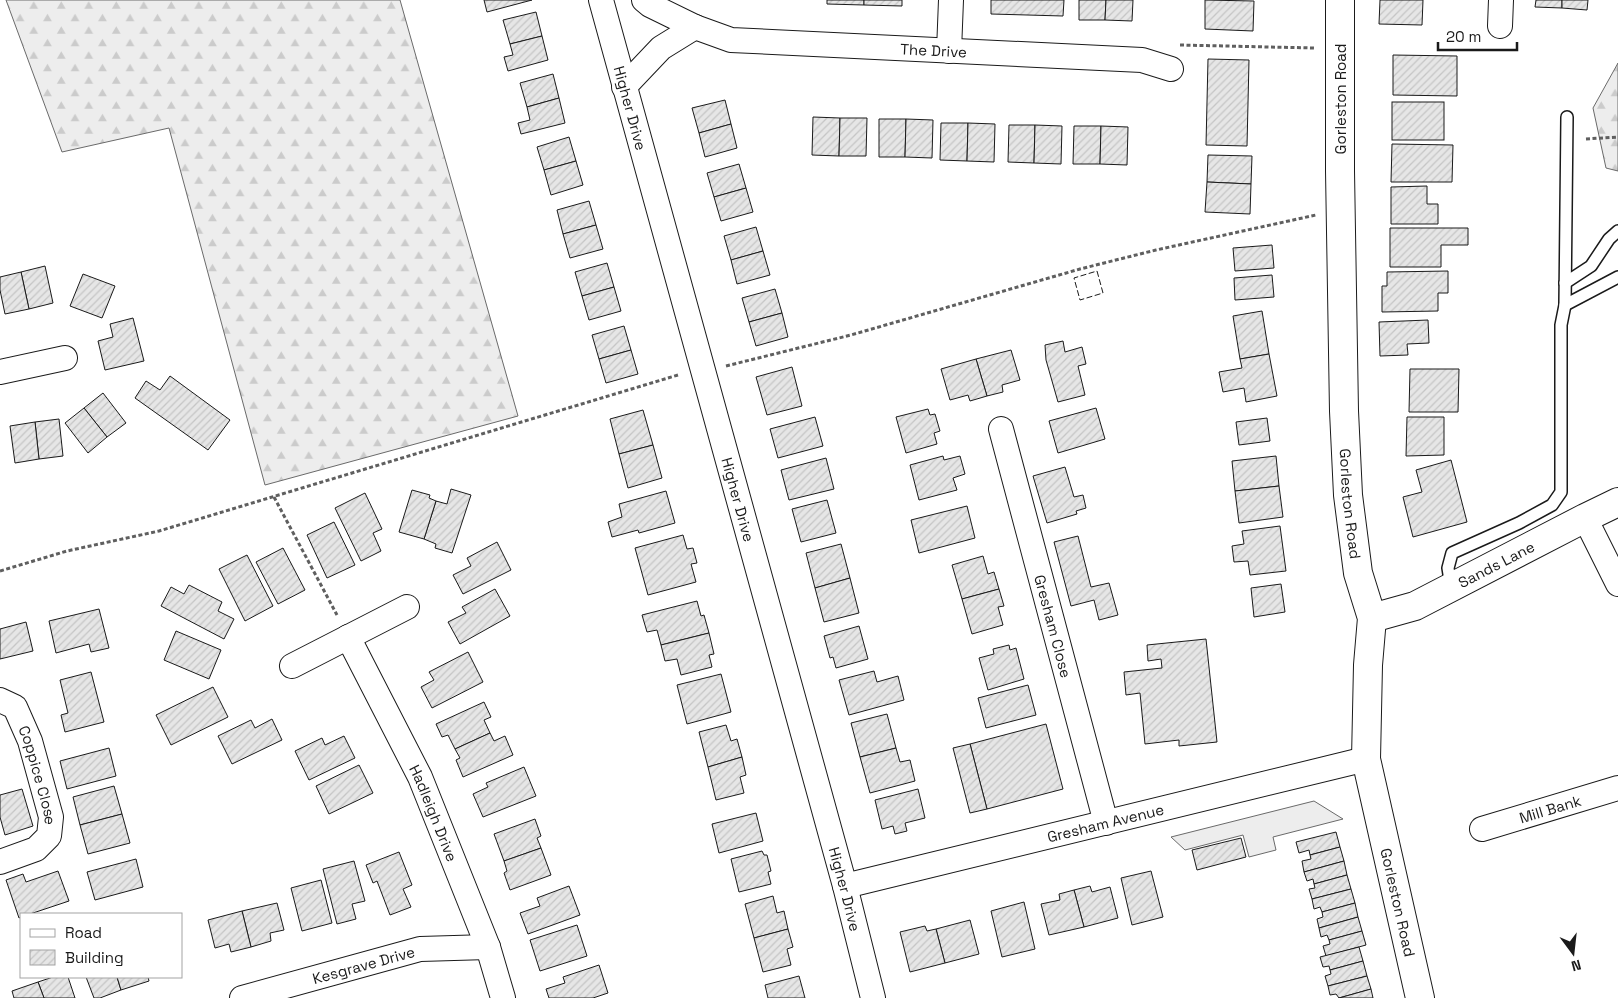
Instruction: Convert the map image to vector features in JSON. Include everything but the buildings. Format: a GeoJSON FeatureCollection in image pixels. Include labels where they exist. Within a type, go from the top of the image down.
{"type":"FeatureCollection","features":[{"type":"Feature","properties":{"kind":"main road","name":"Gorleston Road"},"geometry":{"type":"LineString","coordinates":[[1340,0],[1344,401],[1348,495],[1358,573],[1372,618],[1368,665],[1366,759],[1420,998]]}},
{"type":"Feature","properties":{"kind":"main road","name":"Sands Lane"},"geometry":{"type":"LineString","coordinates":[[1372,618],[1415,606],[1618,502]]}},
{"type":"Feature","properties":{"kind":"street","name":"Higher Drive"},"geometry":{"type":"LineString","coordinates":[[601,0],[845,886],[873,998]]}},
{"type":"Feature","properties":{"kind":"street","name":"The Drive"},"geometry":{"type":"LineString","coordinates":[[644,0],[695,28],[731,40],[1142,60],[1171,69]]}},
{"type":"Feature","properties":{"kind":"street"},"geometry":{"type":"LineString","coordinates":[[949,51],[951,0]]}},
{"type":"Feature","properties":{"kind":"street"},"geometry":{"type":"LineString","coordinates":[[1500,26],[1501,0]]}},
{"type":"Feature","properties":{"kind":"street"},"geometry":{"type":"LineString","coordinates":[[624,87],[661,48],[695,28]]}},
{"type":"Feature","properties":{"kind":"street"},"geometry":{"type":"LineString","coordinates":[[0,372],[65,358]]}},
{"type":"Feature","properties":{"kind":"street","name":"Gresham Close"},"geometry":{"type":"LineString","coordinates":[[1001,429],[1106,823]]}},
{"type":"Feature","properties":{"kind":"street"},"geometry":{"type":"LineString","coordinates":[[1585,518],[1618,584]]}},
{"type":"Feature","properties":{"kind":"street"},"geometry":{"type":"LineString","coordinates":[[292,666],[407,607]]}},
{"type":"Feature","properties":{"kind":"street","name":"Hadleigh Drive"},"geometry":{"type":"LineString","coordinates":[[348,636],[420,777],[488,948],[503,998]]}},
{"type":"Feature","properties":{"kind":"street","name":"Coppice Close"},"geometry":{"type":"LineString","coordinates":[[0,862],[36,849],[49,836],[51,817],[30,741],[14,700]]}},
{"type":"Feature","properties":{"kind":"street","name":"Gresham Avenue"},"geometry":{"type":"LineString","coordinates":[[845,886],[1366,759]]}},
{"type":"Feature","properties":{"kind":"street","name":"Mill Bank"},"geometry":{"type":"LineString","coordinates":[[1482,828],[1618,788]]}},
{"type":"Feature","properties":{"kind":"street","name":"Kesgrave Drive"},"geometry":{"type":"LineString","coordinates":[[242,998],[420,949],[488,948]]}},
{"type":"Feature","properties":{"kind":"lane"},"geometry":{"type":"LineString","coordinates":[[1451,588],[1448,568],[1452,553],[1519,523],[1552,504],[1561,492],[1561,325],[1565,305],[1567,117]]}},
{"type":"Feature","properties":{"kind":"lane"},"geometry":{"type":"LineString","coordinates":[[1565,283],[1591,266],[1608,238],[1618,231]]}},
{"type":"Feature","properties":{"kind":"lane"},"geometry":{"type":"LineString","coordinates":[[1565,305],[1618,277]]}},
{"type":"Feature","properties":{"kind":"path"},"geometry":{"type":"LineString","coordinates":[[1171,69],[1180,45],[1340,48]]}},
{"type":"Feature","properties":{"kind":"path"},"geometry":{"type":"LineString","coordinates":[[1567,140],[1618,137]]}},
{"type":"Feature","properties":{"kind":"path"},"geometry":{"type":"LineString","coordinates":[[0,571],[67,551],[160,531],[671,377],[851,335],[1071,272],[1156,250],[1302,218],[1319,215],[1341,215]]}},
{"type":"Feature","properties":{"kind":"path"},"geometry":{"type":"LineString","coordinates":[[274,497],[348,636]]}},
{"type":"Feature","properties":{"kind":"green space"},"geometry":{"type":"Polygon","coordinates":[[[6,0],[400,0],[518,416],[265,485],[169,128],[62,152],[6,0]]]}},
{"type":"Feature","properties":{"kind":"green space"},"geometry":{"type":"Polygon","coordinates":[[[1618,63],[1618,171],[1606,168],[1593,108],[1618,63]]]}},
{"type":"Feature","properties":{"kind":"shaded area"},"geometry":{"type":"Polygon","coordinates":[[[1314,801],[1343,819],[1273,837],[1276,850],[1249,857],[1243,835],[1185,850],[1171,837],[1314,801]]]}},
{"type":"Feature","properties":{"kind":"fence"},"geometry":{"type":"LineString","coordinates":[[1097,271],[1103,293],[1080,300],[1074,278],[1097,271]]}}]}
